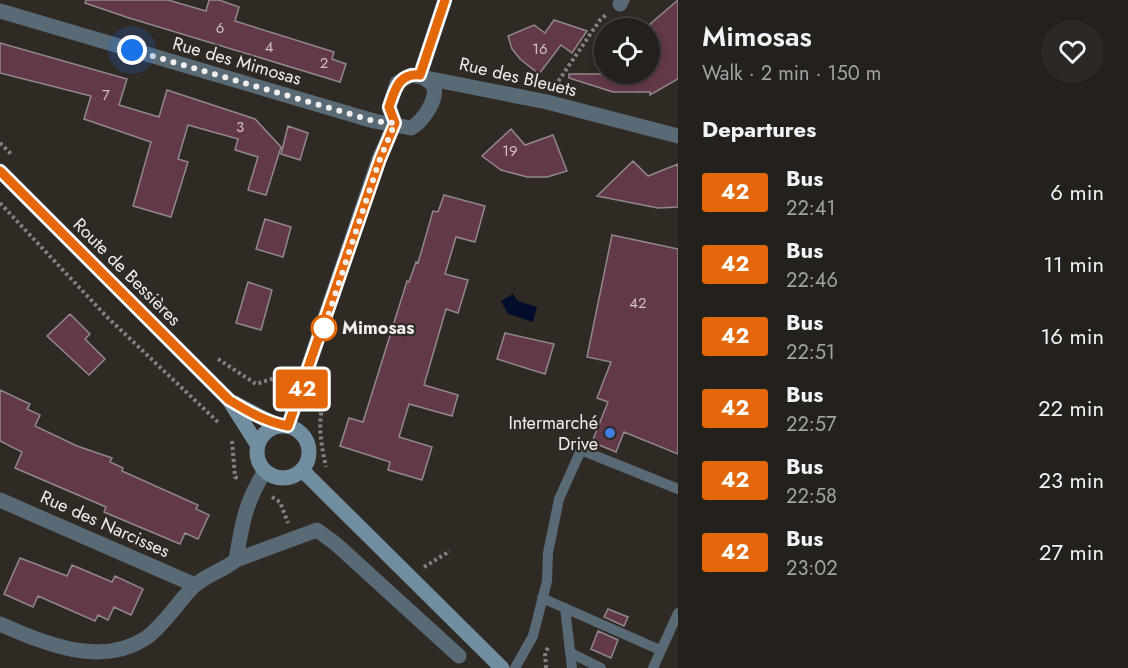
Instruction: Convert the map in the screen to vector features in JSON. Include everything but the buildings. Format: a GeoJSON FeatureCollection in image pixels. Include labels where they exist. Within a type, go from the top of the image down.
{"type":"FeatureCollection","features":[{"type":"Feature","properties":{"kind":"main road","name":"Route de Bessières"},"geometry":{"type":"LineString","coordinates":[[0,171],[229,400],[257,444],[259,463],[265,471]]}},
{"type":"Feature","properties":{"kind":"main road","name":"Route de Bessières"},"geometry":{"type":"LineString","coordinates":[[229,400],[283,426],[299,430],[306,439],[309,449],[308,460],[302,470]]}},
{"type":"Feature","properties":{"kind":"main road"},"geometry":{"type":"LineString","coordinates":[[257,444],[262,436],[283,426]]}},
{"type":"Feature","properties":{"kind":"main road"},"geometry":{"type":"LineString","coordinates":[[265,471],[284,478],[302,470],[502,668]]}},
{"type":"Feature","properties":{"kind":"street"},"geometry":{"type":"LineString","coordinates":[[420,75],[445,0]]}},
{"type":"Feature","properties":{"kind":"street","name":"Rue des Mimosas"},"geometry":{"type":"LineString","coordinates":[[0,11],[374,121],[395,123]]}},
{"type":"Feature","properties":{"kind":"street"},"geometry":{"type":"LineString","coordinates":[[283,426],[306,378],[380,159],[395,123],[389,107],[397,83],[411,75],[420,75],[432,84],[434,91],[426,118],[411,128],[395,123]]}},
{"type":"Feature","properties":{"kind":"street","name":"Rue des Bleuets"},"geometry":{"type":"LineString","coordinates":[[420,75],[547,102],[678,136]]}},
{"type":"Feature","properties":{"kind":"street"},"geometry":{"type":"LineString","coordinates":[[236,560],[240,529],[249,496],[265,471]]}},
{"type":"Feature","properties":{"kind":"street","name":"Rue des Narcisses"},"geometry":{"type":"LineString","coordinates":[[0,500],[195,585]]}},
{"type":"Feature","properties":{"kind":"street"},"geometry":{"type":"LineString","coordinates":[[0,624],[54,647],[72,651],[127,647],[146,638],[195,585],[225,570],[236,560],[317,530],[336,544],[459,656]]}},
{"type":"Feature","properties":{"kind":"lane"},"geometry":{"type":"LineString","coordinates":[[515,668],[533,636],[547,581],[548,553],[559,499],[581,450],[678,489]]}},
{"type":"Feature","properties":{"kind":"lane"},"geometry":{"type":"LineString","coordinates":[[542,598],[660,650]]}},
{"type":"Feature","properties":{"kind":"lane"},"geometry":{"type":"LineString","coordinates":[[565,608],[572,668]]}},
{"type":"Feature","properties":{"kind":"lane"},"geometry":{"type":"LineString","coordinates":[[652,668],[678,613]]}},
{"type":"Feature","properties":{"kind":"lane"},"geometry":{"type":"LineString","coordinates":[[571,653],[601,668]]}},
{"type":"Feature","properties":{"kind":"path"},"geometry":{"type":"LineString","coordinates":[[547,102],[552,89],[600,20],[621,2]]}},
{"type":"Feature","properties":{"kind":"path"},"geometry":{"type":"LineString","coordinates":[[0,143],[16,159]]}},
{"type":"Feature","properties":{"kind":"path"},"geometry":{"type":"LineString","coordinates":[[0,203],[108,317],[196,400]]}},
{"type":"Feature","properties":{"kind":"path"},"geometry":{"type":"LineString","coordinates":[[211,354],[256,384],[272,381],[284,373],[328,386],[319,410],[319,426],[328,473]]}},
{"type":"Feature","properties":{"kind":"path"},"geometry":{"type":"LineString","coordinates":[[423,567],[450,551]]}},
{"type":"Feature","properties":{"kind":"water"},"geometry":{"type":"Polygon","coordinates":[[[513,294],[518,301],[537,307],[533,322],[508,314],[501,301],[513,294]]]}},
{"type":"Feature","properties":{"kind":"bus line","name":"42"},"geometry":{"type":"LineString","coordinates":[[0,171],[229,400],[278,426],[288,426],[322,334],[380,159],[395,123],[390,115],[389,107],[397,83],[405,77],[420,75],[445,0]]}},
{"type":"Feature","properties":{"kind":"place","name":"Mimosas"},"geometry":{"type":"Point","coordinates":[324,328]}},
{"type":"Feature","properties":{"kind":"place","name":"Intermarché Drive"},"geometry":{"type":"Point","coordinates":[610,433]}},
{"type":"Feature","properties":{"kind":"route"},"geometry":{"type":"LineString","coordinates":[[132,50],[374,121],[395,123],[380,159],[322,334],[324,328]]}}]}
